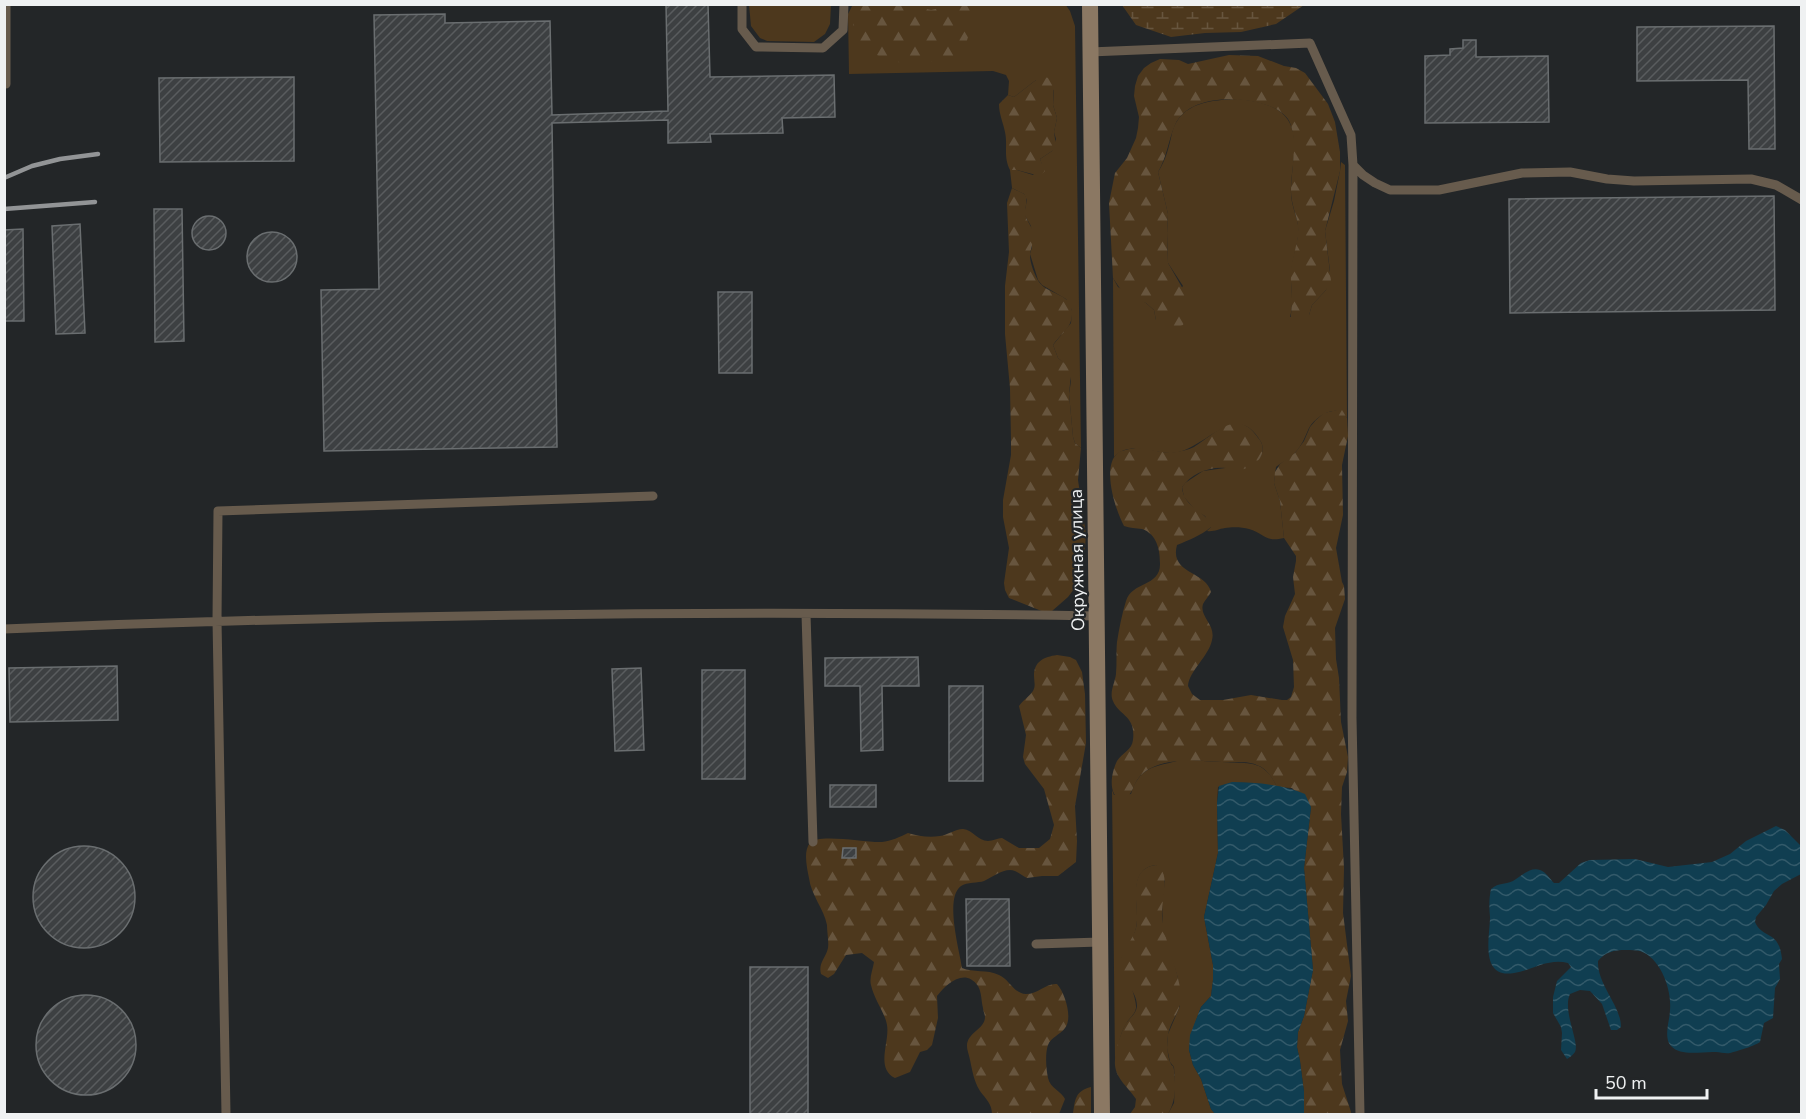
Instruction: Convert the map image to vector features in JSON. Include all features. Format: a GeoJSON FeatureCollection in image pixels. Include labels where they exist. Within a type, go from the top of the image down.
{"type":"FeatureCollection","features":[{"type":"Feature","properties":{"kind":"main road","name":"Окружная улица"},"geometry":{"type":"LineString","coordinates":[[1090,4],[1102,1114]]}},
{"type":"Feature","properties":{"kind":"lane"},"geometry":{"type":"LineString","coordinates":[[6,4],[6,84]]}},
{"type":"Feature","properties":{"kind":"lane"},"geometry":{"type":"LineString","coordinates":[[742,4],[742,29],[756,47],[823,48],[843,30],[844,4]]}},
{"type":"Feature","properties":{"kind":"lane"},"geometry":{"type":"LineString","coordinates":[[1090,52],[1310,43],[1350,135],[1353,165],[1352,718],[1360,1114]]}},
{"type":"Feature","properties":{"kind":"lane"},"geometry":{"type":"LineString","coordinates":[[1353,165],[1369,179],[1390,190],[1439,190],[1522,173],[1570,172],[1607,179],[1751,179],[1776,185],[1802,200]]}},
{"type":"Feature","properties":{"kind":"lane"},"geometry":{"type":"LineString","coordinates":[[226,1114],[217,620],[218,511],[653,496]]}},
{"type":"Feature","properties":{"kind":"lane"},"geometry":{"type":"LineString","coordinates":[[4,628],[217,620],[642,614],[1097,616]]}},
{"type":"Feature","properties":{"kind":"lane"},"geometry":{"type":"LineString","coordinates":[[806,614],[813,842]]}},
{"type":"Feature","properties":{"kind":"lane"},"geometry":{"type":"LineString","coordinates":[[1036,944],[1100,942]]}},
{"type":"Feature","properties":{"kind":"green space"},"geometry":{"type":"Polygon","coordinates":[[[853,4],[1065,4],[1070,11],[1075,26],[1081,448],[1075,443],[1073,437],[1069,394],[1071,381],[1068,367],[1058,358],[1053,345],[1071,323],[1072,310],[1066,299],[1042,285],[1038,280],[1030,254],[1031,226],[1024,214],[1027,200],[1024,194],[1012,188],[1010,170],[1033,175],[1042,165],[1040,159],[1052,151],[1056,139],[1054,132],[1057,118],[1053,105],[1054,90],[1036,80],[1014,97],[1008,95],[1009,81],[1006,75],[993,71],[849,74],[848,14],[853,4]]]}},
{"type":"Feature","properties":{"kind":"green space"},"geometry":{"type":"Polygon","coordinates":[[[749,5],[831,5],[830,24],[825,34],[814,42],[767,41],[760,38],[751,26],[749,5]]]}},
{"type":"Feature","properties":{"kind":"green space"},"geometry":{"type":"Polygon","coordinates":[[[861,5],[918,5],[931,10],[952,5],[967,5],[975,16],[975,21],[967,40],[965,61],[907,63],[880,57],[862,44],[855,34],[854,16],[861,5]]]}},
{"type":"Feature","properties":{"kind":"green space"},"geometry":{"type":"Polygon","coordinates":[[[1122,5],[1304,5],[1276,24],[1241,32],[1171,37],[1136,25],[1122,5]]]}},
{"type":"Feature","properties":{"kind":"green space"},"geometry":{"type":"Polygon","coordinates":[[[1229,55],[1258,56],[1296,68],[1305,73],[1328,104],[1335,122],[1340,152],[1340,171],[1325,231],[1331,281],[1312,305],[1309,315],[1302,322],[1291,327],[1291,268],[1298,232],[1291,196],[1294,144],[1291,126],[1288,119],[1279,111],[1261,103],[1234,99],[1204,102],[1180,117],[1158,172],[1168,214],[1168,263],[1187,296],[1187,316],[1183,325],[1162,330],[1156,320],[1154,310],[1146,303],[1125,296],[1113,278],[1109,203],[1115,173],[1127,158],[1136,138],[1139,117],[1134,96],[1135,86],[1144,68],[1160,59],[1179,60],[1188,64],[1229,55]]]}},
{"type":"Feature","properties":{"kind":"green space"},"geometry":{"type":"Polygon","coordinates":[[[1043,77],[1050,78],[1054,83],[1053,105],[1057,118],[1054,132],[1056,146],[1040,159],[1045,171],[1040,176],[1010,170],[999,104],[1008,95],[1014,97],[1043,77]]]}},
{"type":"Feature","properties":{"kind":"green space"},"geometry":{"type":"Polygon","coordinates":[[[1238,99],[1258,102],[1278,110],[1292,128],[1294,146],[1291,197],[1297,221],[1298,240],[1291,272],[1290,317],[1309,315],[1312,305],[1326,290],[1330,271],[1325,231],[1334,201],[1341,162],[1345,165],[1347,418],[1338,411],[1322,415],[1312,423],[1295,453],[1276,467],[1274,483],[1280,501],[1284,538],[1278,539],[1243,528],[1207,531],[1211,527],[1205,516],[1196,511],[1184,497],[1182,487],[1203,471],[1259,459],[1263,446],[1261,442],[1251,429],[1241,424],[1219,430],[1184,450],[1165,453],[1127,449],[1114,457],[1113,278],[1118,287],[1154,310],[1156,320],[1183,286],[1168,263],[1168,214],[1158,172],[1176,123],[1182,115],[1208,102],[1238,99]]]}},
{"type":"Feature","properties":{"kind":"green space"},"geometry":{"type":"Polygon","coordinates":[[[1012,188],[1024,194],[1026,198],[1025,215],[1033,236],[1030,259],[1036,276],[1043,286],[1068,301],[1072,311],[1069,326],[1053,345],[1058,358],[1069,367],[1071,374],[1069,394],[1073,437],[1075,443],[1081,448],[1078,480],[1086,535],[1083,572],[1068,597],[1052,611],[1044,612],[1009,598],[1004,583],[1009,548],[1003,517],[1003,500],[1011,455],[1005,286],[1009,252],[1007,203],[1012,188]]]}},
{"type":"Feature","properties":{"kind":"green space"},"geometry":{"type":"Polygon","coordinates":[[[1342,410],[1347,418],[1348,436],[1342,465],[1343,515],[1336,548],[1345,599],[1335,628],[1341,722],[1348,757],[1347,772],[1342,787],[1341,814],[1344,868],[1343,913],[1351,976],[1346,1001],[1348,1021],[1340,1050],[1342,1084],[1351,1114],[1304,1114],[1304,1092],[1297,1047],[1298,1032],[1304,1016],[1313,970],[1304,868],[1311,807],[1292,788],[1277,787],[1262,767],[1245,762],[1185,761],[1158,765],[1139,777],[1123,800],[1114,794],[1112,778],[1115,766],[1133,740],[1130,721],[1112,698],[1116,674],[1117,642],[1129,595],[1156,576],[1160,563],[1158,548],[1151,535],[1142,529],[1124,526],[1114,501],[1110,472],[1115,456],[1127,449],[1141,448],[1171,453],[1194,447],[1219,430],[1233,424],[1246,426],[1252,430],[1263,449],[1254,464],[1239,470],[1220,468],[1207,470],[1190,478],[1182,487],[1189,503],[1211,523],[1211,527],[1203,533],[1177,545],[1178,562],[1208,585],[1211,592],[1202,609],[1212,629],[1212,640],[1189,680],[1188,686],[1192,694],[1200,700],[1223,700],[1251,695],[1287,700],[1291,697],[1294,687],[1293,660],[1283,627],[1285,616],[1295,594],[1293,577],[1296,556],[1284,538],[1280,501],[1274,483],[1275,472],[1280,464],[1295,453],[1316,420],[1324,413],[1342,410]]]}},
{"type":"Feature","properties":{"kind":"green space"},"geometry":{"type":"Polygon","coordinates":[[[1057,655],[1076,660],[1082,672],[1085,694],[1086,743],[1075,806],[1076,862],[1058,876],[1027,878],[1015,871],[1007,870],[984,881],[963,885],[956,892],[953,913],[962,968],[999,975],[1015,989],[1026,994],[1053,984],[1057,984],[1060,988],[1067,1006],[1067,1024],[1048,1045],[1046,1066],[1049,1081],[1065,1099],[1059,1114],[992,1114],[990,1104],[975,1081],[967,1046],[968,1040],[984,1022],[985,1017],[978,986],[973,980],[962,978],[956,979],[945,987],[937,996],[938,1018],[932,1045],[920,1052],[910,1072],[895,1078],[889,1074],[884,1061],[887,1025],[872,990],[871,976],[874,962],[862,953],[846,955],[834,974],[828,978],[821,974],[821,964],[828,948],[827,925],[810,884],[806,855],[808,846],[815,840],[843,839],[882,842],[908,833],[936,837],[963,829],[984,841],[1002,838],[1019,848],[1039,848],[1050,839],[1054,825],[1044,789],[1025,764],[1023,757],[1026,735],[1019,706],[1034,689],[1034,671],[1038,663],[1057,655]]]}},
{"type":"Feature","properties":{"kind":"green space"},"geometry":{"type":"Polygon","coordinates":[[[1184,759],[1254,764],[1266,771],[1277,787],[1241,783],[1218,787],[1218,853],[1204,917],[1213,965],[1213,980],[1211,996],[1201,1007],[1191,1034],[1189,1050],[1193,1065],[1215,1114],[1168,1114],[1174,1103],[1175,1082],[1174,1067],[1170,1062],[1167,1048],[1168,1034],[1180,1006],[1178,978],[1163,932],[1162,903],[1165,881],[1156,865],[1146,868],[1140,874],[1137,882],[1136,928],[1121,959],[1133,991],[1136,1008],[1122,1032],[1115,1060],[1112,790],[1114,795],[1131,794],[1139,777],[1151,768],[1184,759]]]}},
{"type":"Feature","properties":{"kind":"green space"},"geometry":{"type":"Polygon","coordinates":[[[1156,865],[1164,874],[1163,926],[1181,996],[1180,1006],[1169,1030],[1168,1038],[1168,1056],[1174,1070],[1175,1093],[1168,1114],[1130,1114],[1135,1107],[1136,1099],[1118,1075],[1115,1061],[1123,1029],[1137,1006],[1134,994],[1121,974],[1119,965],[1136,928],[1137,882],[1140,874],[1146,868],[1156,865]]]}},
{"type":"Feature","properties":{"kind":"green space"},"geometry":{"type":"Polygon","coordinates":[[[1091,1087],[1091,1114],[1073,1114],[1075,1100],[1079,1094],[1091,1087]]]}},
{"type":"Feature","properties":{"kind":"water"},"geometry":{"type":"Polygon","coordinates":[[[1232,782],[1288,788],[1305,794],[1311,807],[1304,868],[1313,970],[1304,1016],[1298,1032],[1297,1047],[1304,1092],[1304,1114],[1215,1114],[1193,1065],[1189,1050],[1190,1035],[1201,1007],[1211,996],[1213,965],[1204,917],[1218,853],[1219,786],[1232,782]]]}},
{"type":"Feature","properties":{"kind":"water"},"geometry":{"type":"Polygon","coordinates":[[[1776,826],[1785,830],[1801,846],[1801,874],[1774,891],[1756,917],[1755,922],[1758,928],[1778,943],[1782,959],[1779,964],[1780,979],[1775,988],[1773,1018],[1764,1023],[1758,1043],[1728,1053],[1686,1052],[1675,1049],[1667,1038],[1670,1002],[1664,976],[1654,960],[1647,955],[1640,951],[1622,950],[1607,954],[1598,961],[1601,978],[1617,1011],[1621,1027],[1611,1030],[1602,1004],[1590,991],[1580,990],[1570,994],[1568,1009],[1576,1047],[1575,1052],[1567,1059],[1561,1050],[1562,1033],[1553,1013],[1553,997],[1557,981],[1571,967],[1568,963],[1554,962],[1521,972],[1503,973],[1495,969],[1491,963],[1488,945],[1490,900],[1491,889],[1497,885],[1513,881],[1536,869],[1544,872],[1554,883],[1559,883],[1581,863],[1590,860],[1635,859],[1668,867],[1712,862],[1730,854],[1746,841],[1776,826]]]}},
{"type":"Feature","properties":{"kind":"building"},"geometry":{"type":"Polygon","coordinates":[[[666,4],[708,4],[710,77],[834,75],[835,117],[782,118],[783,133],[710,134],[711,142],[668,143],[668,120],[552,123],[557,447],[324,451],[321,290],[379,289],[374,15],[445,14],[445,23],[550,21],[552,115],[668,111],[666,4]]]}},
{"type":"Feature","properties":{"kind":"building"},"geometry":{"type":"Polygon","coordinates":[[[1774,26],[1775,149],[1749,149],[1748,80],[1637,81],[1637,27],[1774,26]]]}},
{"type":"Feature","properties":{"kind":"building"},"geometry":{"type":"Polygon","coordinates":[[[1463,40],[1476,40],[1476,57],[1548,56],[1549,122],[1425,123],[1425,56],[1450,55],[1450,49],[1463,48],[1463,40]]]}},
{"type":"Feature","properties":{"kind":"building"},"geometry":{"type":"Polygon","coordinates":[[[294,77],[294,161],[160,162],[159,78],[294,77]]]}},
{"type":"Feature","properties":{"kind":"building"},"geometry":{"type":"Polygon","coordinates":[[[1774,196],[1775,310],[1510,313],[1509,199],[1774,196]]]}},
{"type":"Feature","properties":{"kind":"building"},"geometry":{"type":"Polygon","coordinates":[[[154,209],[182,209],[184,341],[155,342],[154,209]]]}},
{"type":"Feature","properties":{"kind":"building"},"geometry":{"type":"Polygon","coordinates":[[[209,216],[221,221],[226,233],[221,245],[209,250],[197,245],[192,233],[197,221],[209,216]]]}},
{"type":"Feature","properties":{"kind":"building"},"geometry":{"type":"Polygon","coordinates":[[[80,224],[85,333],[56,334],[52,226],[80,224]]]}},
{"type":"Feature","properties":{"kind":"building"},"geometry":{"type":"Polygon","coordinates":[[[23,229],[24,321],[4,321],[4,230],[23,229]]]}},
{"type":"Feature","properties":{"kind":"building"},"geometry":{"type":"Polygon","coordinates":[[[272,232],[286,236],[293,243],[297,257],[293,271],[286,278],[272,282],[258,278],[251,271],[247,257],[251,243],[258,236],[272,232]]]}},
{"type":"Feature","properties":{"kind":"building"},"geometry":{"type":"Polygon","coordinates":[[[718,292],[752,292],[752,373],[719,373],[718,292]]]}},
{"type":"Feature","properties":{"kind":"building"},"geometry":{"type":"Polygon","coordinates":[[[918,657],[919,686],[882,686],[883,750],[861,751],[860,686],[825,686],[825,658],[918,657]]]}},
{"type":"Feature","properties":{"kind":"building"},"geometry":{"type":"Polygon","coordinates":[[[117,666],[118,720],[10,722],[9,668],[117,666]]]}},
{"type":"Feature","properties":{"kind":"building"},"geometry":{"type":"Polygon","coordinates":[[[641,668],[644,750],[615,751],[612,669],[641,668]]]}},
{"type":"Feature","properties":{"kind":"building"},"geometry":{"type":"Polygon","coordinates":[[[702,670],[745,670],[745,779],[702,779],[702,670]]]}},
{"type":"Feature","properties":{"kind":"building"},"geometry":{"type":"Polygon","coordinates":[[[949,686],[983,686],[983,781],[949,781],[949,686]]]}},
{"type":"Feature","properties":{"kind":"building"},"geometry":{"type":"Polygon","coordinates":[[[830,785],[876,785],[876,807],[830,807],[830,785]]]}},
{"type":"Feature","properties":{"kind":"building"},"geometry":{"type":"Polygon","coordinates":[[[84,846],[104,850],[120,861],[131,877],[135,897],[131,917],[120,933],[104,944],[84,948],[64,944],[48,933],[37,917],[33,897],[37,877],[48,861],[64,850],[84,846]]]}},
{"type":"Feature","properties":{"kind":"building"},"geometry":{"type":"Polygon","coordinates":[[[843,848],[856,848],[856,858],[842,858],[843,848]]]}},
{"type":"Feature","properties":{"kind":"building"},"geometry":{"type":"Polygon","coordinates":[[[966,899],[1009,899],[1010,966],[967,966],[966,899]]]}},
{"type":"Feature","properties":{"kind":"building"},"geometry":{"type":"Polygon","coordinates":[[[750,967],[808,967],[808,1114],[750,1114],[750,967]]]}},
{"type":"Feature","properties":{"kind":"building"},"geometry":{"type":"Polygon","coordinates":[[[86,995],[114,1003],[128,1017],[136,1045],[128,1073],[114,1087],[86,1095],[58,1087],[44,1073],[36,1045],[44,1017],[58,1003],[86,995]]]}},
{"type":"Feature","properties":{"kind":"railway"},"geometry":{"type":"LineString","coordinates":[[4,178],[32,166],[60,159],[98,154]]}},
{"type":"Feature","properties":{"kind":"railway"},"geometry":{"type":"LineString","coordinates":[[4,209],[95,202]]}}]}
